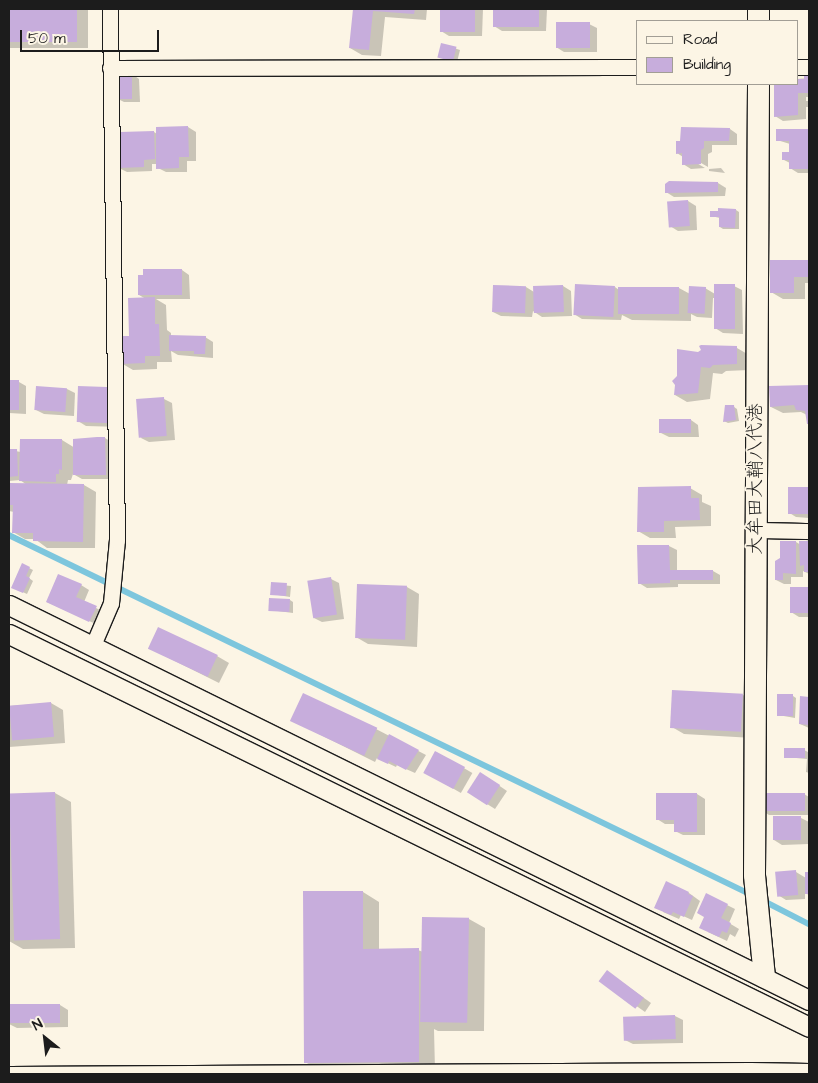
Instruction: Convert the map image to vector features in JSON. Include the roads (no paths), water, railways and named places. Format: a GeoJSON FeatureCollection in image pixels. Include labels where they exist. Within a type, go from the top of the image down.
{"type":"FeatureCollection","features":[{"type":"Feature","properties":{"kind":"main road","name":"大牟田大鞘八代港"},"geometry":{"type":"LineString","coordinates":[[758,85],[754,874],[764,977]]}},
{"type":"Feature","properties":{"kind":"street"},"geometry":{"type":"LineString","coordinates":[[93,645],[112,603],[117,540],[110,9]]}},
{"type":"Feature","properties":{"kind":"street"},"geometry":{"type":"LineString","coordinates":[[110,68],[636,67]]}},
{"type":"Feature","properties":{"kind":"street"},"geometry":{"type":"LineString","coordinates":[[756,530],[809,531]]}},
{"type":"Feature","properties":{"kind":"street"},"geometry":{"type":"LineString","coordinates":[[9,605],[809,1000]]}},
{"type":"Feature","properties":{"kind":"street"},"geometry":{"type":"LineString","coordinates":[[9,634],[809,1027]]}},
{"type":"Feature","properties":{"kind":"street"},"geometry":{"type":"LineString","coordinates":[[9,1074],[809,1071]]}},
{"type":"Feature","properties":{"kind":"waterway"},"geometry":{"type":"LineString","coordinates":[[9,535],[752,895]]}},
{"type":"Feature","properties":{"kind":"waterway"},"geometry":{"type":"LineString","coordinates":[[762,900],[809,924]]}}]}
